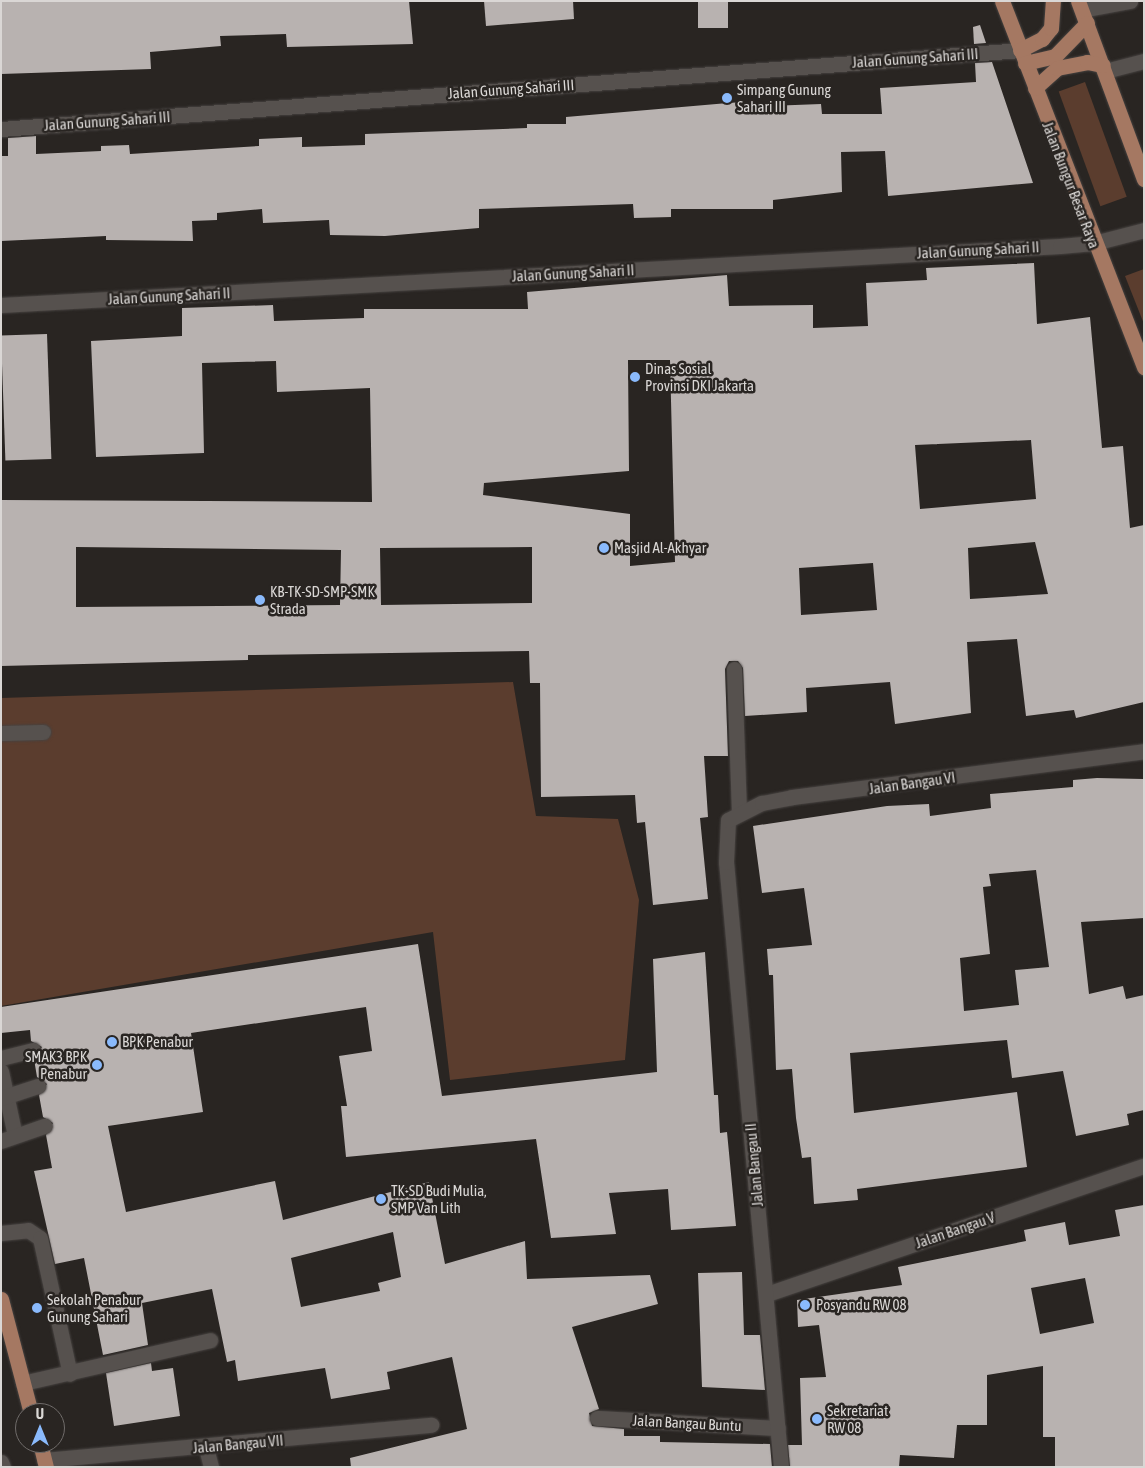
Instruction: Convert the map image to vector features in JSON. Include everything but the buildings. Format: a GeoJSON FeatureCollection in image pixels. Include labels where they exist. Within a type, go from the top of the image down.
{"type":"FeatureCollection","features":[{"type":"Feature","properties":{"kind":"main road","name":"Jalan Bungur Besar Raya"},"geometry":{"type":"LineString","coordinates":[[1002,1],[1094,243],[1144,367]]}},
{"type":"Feature","properties":{"kind":"main road"},"geometry":{"type":"LineString","coordinates":[[1023,56],[1051,28],[1053,1]]}},
{"type":"Feature","properties":{"kind":"main road"},"geometry":{"type":"LineString","coordinates":[[1023,56],[1055,56],[1079,36],[1082,12]]}},
{"type":"Feature","properties":{"kind":"main road"},"geometry":{"type":"LineString","coordinates":[[1082,12],[1144,179]]}},
{"type":"Feature","properties":{"kind":"main road"},"geometry":{"type":"LineString","coordinates":[[1034,88],[1057,68],[1087,62],[1104,68]]}},
{"type":"Feature","properties":{"kind":"main road"},"geometry":{"type":"LineString","coordinates":[[1,1299],[28,1403]]}},
{"type":"Feature","properties":{"kind":"street"},"geometry":{"type":"LineString","coordinates":[[1082,12],[1130,1]]}},
{"type":"Feature","properties":{"kind":"street","name":"Jalan Gunung Sahari III"},"geometry":{"type":"LineString","coordinates":[[1,129],[1023,56]]}},
{"type":"Feature","properties":{"kind":"street"},"geometry":{"type":"LineString","coordinates":[[1104,68],[1144,60]]}},
{"type":"Feature","properties":{"kind":"street","name":"Jalan Gunung Sahari II"},"geometry":{"type":"LineString","coordinates":[[1,305],[1094,243],[1144,230]]}},
{"type":"Feature","properties":{"kind":"street"},"geometry":{"type":"LineString","coordinates":[[734,669],[740,812]]}},
{"type":"Feature","properties":{"kind":"street"},"geometry":{"type":"LineString","coordinates":[[1,733],[43,732]]}},
{"type":"Feature","properties":{"kind":"street","name":"Jalan Bangau VI"},"geometry":{"type":"LineString","coordinates":[[740,812],[792,797],[1144,751]]}},
{"type":"Feature","properties":{"kind":"street","name":"Jalan Bangau II"},"geometry":{"type":"LineString","coordinates":[[740,812],[728,820],[724,831],[781,1467]]}},
{"type":"Feature","properties":{"kind":"street"},"geometry":{"type":"LineString","coordinates":[[1,1058],[32,1050]]}},
{"type":"Feature","properties":{"kind":"street"},"geometry":{"type":"LineString","coordinates":[[1,1072],[8,1139],[44,1126]]}},
{"type":"Feature","properties":{"kind":"street"},"geometry":{"type":"LineString","coordinates":[[4,1097],[38,1086]]}},
{"type":"Feature","properties":{"kind":"street","name":"Jalan Bangau V"},"geometry":{"type":"LineString","coordinates":[[766,1294],[1144,1166]]}},
{"type":"Feature","properties":{"kind":"street"},"geometry":{"type":"LineString","coordinates":[[1,1233],[28,1230],[40,1238],[70,1374]]}},
{"type":"Feature","properties":{"kind":"street"},"geometry":{"type":"LineString","coordinates":[[23,1383],[70,1374],[210,1340]]}},
{"type":"Feature","properties":{"kind":"street","name":"Jalan Bangau Buntu"},"geometry":{"type":"LineString","coordinates":[[597,1418],[778,1428]]}},
{"type":"Feature","properties":{"kind":"street","name":"Jalan Bangau VII"},"geometry":{"type":"LineString","coordinates":[[45,1463],[431,1425]]}},
{"type":"Feature","properties":{"kind":"street"},"geometry":{"type":"LineString","coordinates":[[206,1448],[211,1467]]}},
{"type":"Feature","properties":{"kind":"street"},"geometry":{"type":"LineString","coordinates":[[1,1462],[3,1467]]}},
{"type":"Feature","properties":{"kind":"shaded area"},"geometry":{"type":"Polygon","coordinates":[[[1085,82],[1127,197],[1100,206],[1059,92],[1085,82]]]}},
{"type":"Feature","properties":{"kind":"shaded area"},"geometry":{"type":"Polygon","coordinates":[[[1144,269],[1144,324],[1125,276],[1144,269]]]}},
{"type":"Feature","properties":{"kind":"shaded area"},"geometry":{"type":"Polygon","coordinates":[[[513,682],[536,816],[618,819],[639,900],[625,1060],[450,1080],[433,932],[1,1006],[1,698],[513,682]]]}},
{"type":"Feature","properties":{"kind":"place","name":"Simpang Gunung Sahari III"},"geometry":{"type":"Point","coordinates":[727,98]}},
{"type":"Feature","properties":{"kind":"place","name":"Dinas Sosial Provinsi DKI Jakarta"},"geometry":{"type":"Point","coordinates":[635,377]}},
{"type":"Feature","properties":{"kind":"place","name":"Masjid Al-Akhyar"},"geometry":{"type":"Point","coordinates":[604,548]}},
{"type":"Feature","properties":{"kind":"place","name":"KB-TK-SD-SMP-SMK Strada"},"geometry":{"type":"Point","coordinates":[260,600]}},
{"type":"Feature","properties":{"kind":"place","name":"BPK Penabur"},"geometry":{"type":"Point","coordinates":[112,1042]}},
{"type":"Feature","properties":{"kind":"place","name":"SMAK3 BPK Penabur"},"geometry":{"type":"Point","coordinates":[97,1065]}},
{"type":"Feature","properties":{"kind":"place","name":"TK-SD Budi Mulia, SMP Van Lith"},"geometry":{"type":"Point","coordinates":[381,1199]}},
{"type":"Feature","properties":{"kind":"place","name":"Posyandu RW 08"},"geometry":{"type":"Point","coordinates":[805,1305]}},
{"type":"Feature","properties":{"kind":"place","name":"Sekolah Penabur Gunung Sahari"},"geometry":{"type":"Point","coordinates":[37,1308]}},
{"type":"Feature","properties":{"kind":"place","name":"Sekretariat RW 08"},"geometry":{"type":"Point","coordinates":[817,1419]}}]}
